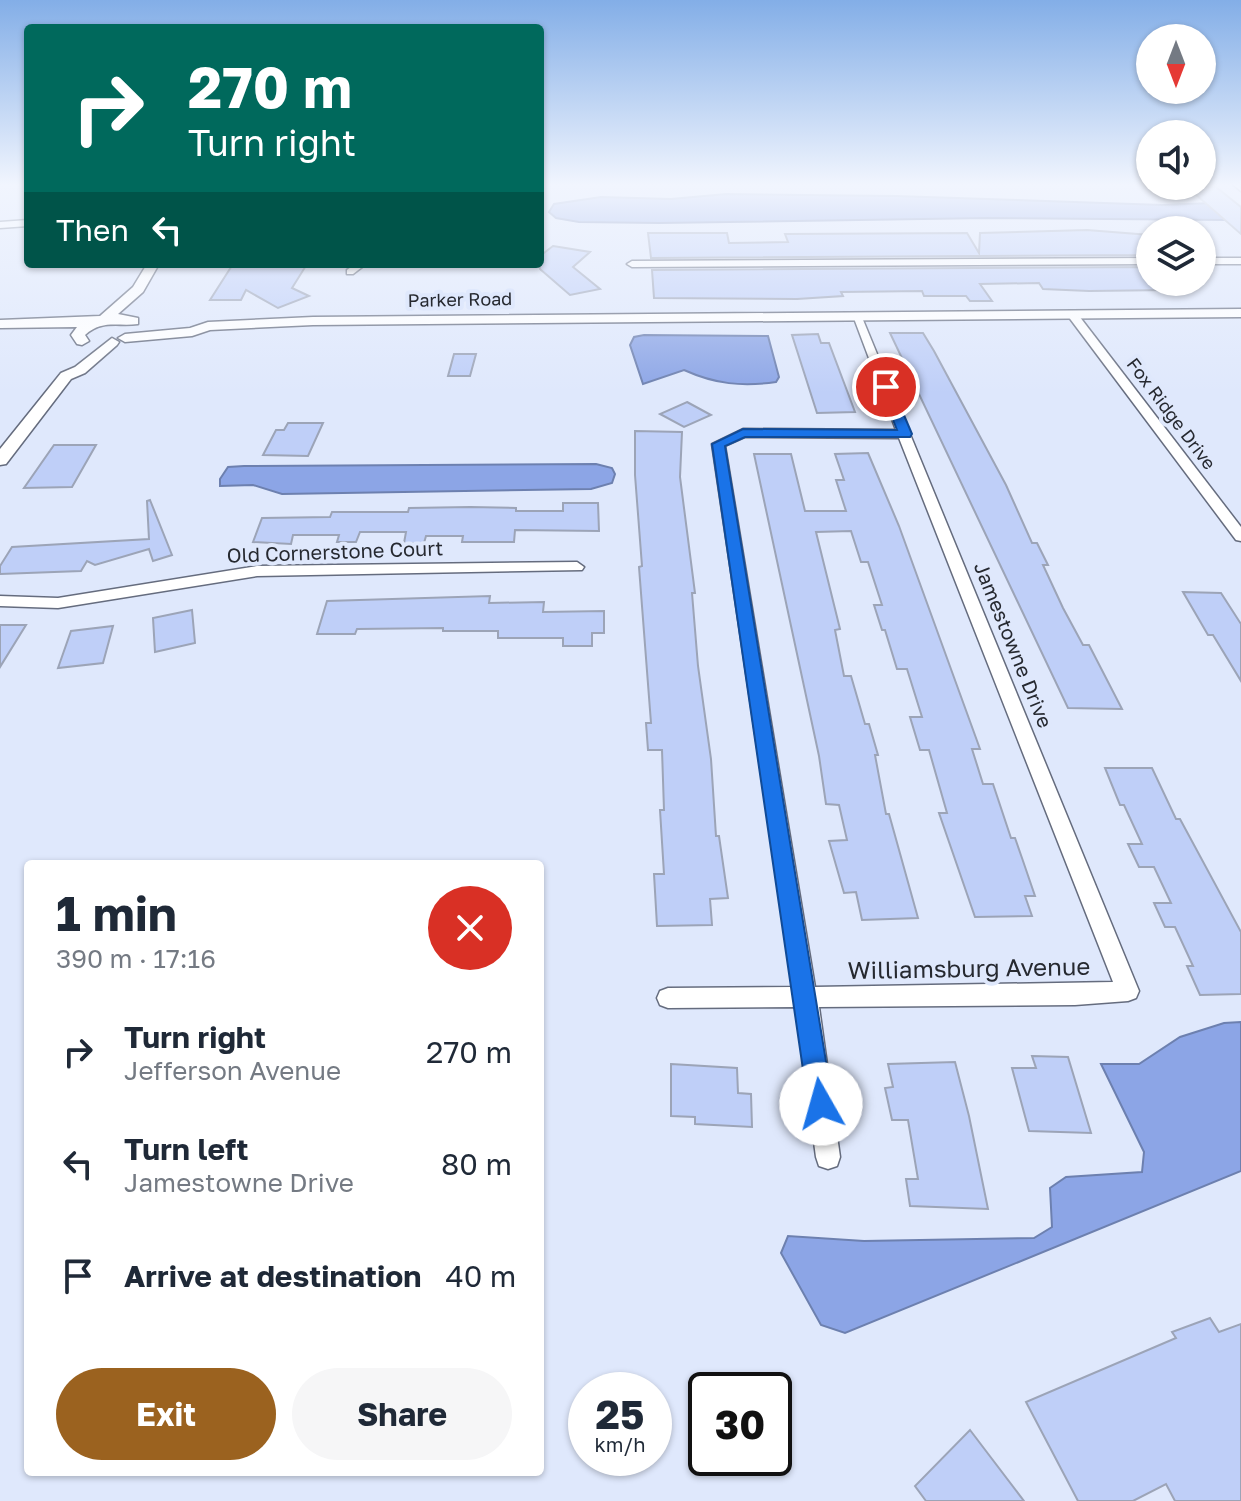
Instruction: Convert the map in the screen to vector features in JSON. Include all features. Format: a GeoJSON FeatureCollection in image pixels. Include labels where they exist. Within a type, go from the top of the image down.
{"type":"FeatureCollection","features":[{"type":"Feature","properties":{"kind":"street"},"geometry":{"type":"LineString","coordinates":[[632,264],[1136,261]]}},
{"type":"Feature","properties":{"kind":"street"},"geometry":{"type":"LineString","coordinates":[[1216,261],[1241,261]]}},
{"type":"Feature","properties":{"kind":"street"},"geometry":{"type":"LineString","coordinates":[[1224,261],[1241,276]]}},
{"type":"Feature","properties":{"kind":"street"},"geometry":{"type":"LineString","coordinates":[[66,376],[65,370],[83,328],[100,321],[138,289],[151,268]]}},
{"type":"Feature","properties":{"kind":"street"},"geometry":{"type":"LineString","coordinates":[[350,272],[356,268]]}},
{"type":"Feature","properties":{"kind":"street"},"geometry":{"type":"LineString","coordinates":[[0,460],[66,376],[80,370],[118,340],[136,331],[134,323],[142,294],[138,289]]}},
{"type":"Feature","properties":{"kind":"street","name":"Parker Road"},"geometry":{"type":"LineString","coordinates":[[100,321],[208,326],[416,318],[1241,313]]}},
{"type":"Feature","properties":{"kind":"street","name":"Fox Ridge Drive"},"geometry":{"type":"LineString","coordinates":[[1072,314],[1241,537]]}},
{"type":"Feature","properties":{"kind":"street","name":"Jamestowne Drive"},"geometry":{"type":"LineString","coordinates":[[856,315],[1128,991]]}},
{"type":"Feature","properties":{"kind":"street"},"geometry":{"type":"LineString","coordinates":[[0,324],[100,321]]}},
{"type":"Feature","properties":{"kind":"street"},"geometry":{"type":"LineString","coordinates":[[16,324],[80,338]]}},
{"type":"Feature","properties":{"kind":"street","name":"Parker Road"},"geometry":{"type":"LineString","coordinates":[[80,338],[118,340],[192,332],[208,326]]}},
{"type":"Feature","properties":{"kind":"street"},"geometry":{"type":"LineString","coordinates":[[828,1157],[806,997],[718,444],[743,433],[905,434]]}},
{"type":"Feature","properties":{"kind":"street","name":"Old Cornerstone Court"},"geometry":{"type":"LineString","coordinates":[[0,601],[58,603],[257,571],[577,567]]}},
{"type":"Feature","properties":{"kind":"street","name":"Williamsburg Avenue"},"geometry":{"type":"LineString","coordinates":[[668,998],[1075,995],[1128,991]]}},
{"type":"Feature","properties":{"kind":"water"},"geometry":{"type":"Polygon","coordinates":[[[768,336],[779,377],[776,382],[740,384],[718,381],[684,370],[643,384],[630,345],[634,337],[768,336]]]}},
{"type":"Feature","properties":{"kind":"water"},"geometry":{"type":"Polygon","coordinates":[[[596,464],[612,468],[615,474],[612,483],[591,489],[282,494],[253,485],[220,486],[220,479],[228,467],[244,466],[596,464]]]}},
{"type":"Feature","properties":{"kind":"water"},"geometry":{"type":"Polygon","coordinates":[[[1241,1022],[1241,1171],[845,1333],[821,1325],[781,1253],[788,1236],[864,1241],[1034,1238],[1052,1227],[1050,1188],[1066,1177],[1142,1172],[1144,1152],[1101,1064],[1139,1064],[1180,1037],[1224,1023],[1241,1022]]]}},
{"type":"Feature","properties":{"kind":"building"},"geometry":{"type":"Polygon","coordinates":[[[544,253],[589,253],[573,267],[600,289],[570,295],[540,269],[544,268],[544,253]]]}},
{"type":"Feature","properties":{"kind":"building"},"geometry":{"type":"Polygon","coordinates":[[[650,253],[1136,253],[651,258],[650,253]]]}},
{"type":"Feature","properties":{"kind":"building"},"geometry":{"type":"Polygon","coordinates":[[[1136,267],[1136,290],[1043,289],[1039,283],[980,284],[992,301],[970,301],[966,296],[924,296],[922,291],[841,292],[843,296],[797,299],[654,298],[652,270],[1136,267]]]}},
{"type":"Feature","properties":{"kind":"building"},"geometry":{"type":"Polygon","coordinates":[[[230,268],[304,268],[292,288],[309,296],[278,308],[246,290],[241,300],[210,300],[230,268]]]}},
{"type":"Feature","properties":{"kind":"building"},"geometry":{"type":"Polygon","coordinates":[[[890,333],[923,333],[1006,485],[1032,543],[1037,543],[1048,565],[1043,565],[1063,608],[1083,645],[1089,645],[1122,709],[1068,708],[890,333]]]}},
{"type":"Feature","properties":{"kind":"building"},"geometry":{"type":"Polygon","coordinates":[[[818,334],[821,343],[829,343],[855,412],[817,413],[792,335],[818,334]]]}},
{"type":"Feature","properties":{"kind":"building"},"geometry":{"type":"Polygon","coordinates":[[[454,354],[476,354],[470,376],[448,376],[454,354]]]}},
{"type":"Feature","properties":{"kind":"building"},"geometry":{"type":"Polygon","coordinates":[[[687,402],[711,415],[684,427],[660,414],[687,402]]]}},
{"type":"Feature","properties":{"kind":"building"},"geometry":{"type":"Polygon","coordinates":[[[288,423],[323,423],[308,456],[263,455],[276,430],[284,430],[288,423]]]}},
{"type":"Feature","properties":{"kind":"building"},"geometry":{"type":"Polygon","coordinates":[[[635,431],[682,432],[680,477],[695,593],[692,593],[698,666],[711,759],[716,836],[719,836],[728,898],[710,899],[712,925],[657,926],[654,874],[664,874],[660,810],[664,810],[662,750],[648,750],[646,723],[651,723],[639,567],[642,566],[635,431]]]}},
{"type":"Feature","properties":{"kind":"building"},"geometry":{"type":"Polygon","coordinates":[[[54,445],[96,445],[72,487],[24,488],[54,445]]]}},
{"type":"Feature","properties":{"kind":"building"},"geometry":{"type":"Polygon","coordinates":[[[868,453],[899,526],[980,749],[972,749],[983,784],[993,784],[1011,838],[1015,838],[1035,896],[1025,896],[1032,916],[975,917],[939,813],[947,813],[929,750],[920,750],[910,717],[922,717],[907,669],[897,669],[885,630],[882,630],[874,605],[882,605],[868,562],[861,562],[851,531],[816,532],[840,629],[835,630],[844,676],[851,676],[865,724],[869,724],[878,755],[875,755],[886,814],[889,814],[918,918],[862,920],[856,892],[844,893],[829,841],[847,840],[839,805],[826,804],[819,756],[754,454],[791,454],[805,511],[846,511],[836,480],[844,480],[835,454],[868,453]]]}},
{"type":"Feature","properties":{"kind":"building"},"geometry":{"type":"Polygon","coordinates":[[[150,500],[172,555],[153,561],[149,549],[95,565],[87,561],[81,571],[0,574],[0,566],[12,547],[149,539],[147,501],[150,500]]]}},
{"type":"Feature","properties":{"kind":"building"},"geometry":{"type":"Polygon","coordinates":[[[563,503],[598,503],[599,531],[515,530],[514,542],[462,542],[463,536],[426,536],[424,543],[404,543],[406,532],[360,532],[356,542],[337,542],[339,535],[293,535],[291,544],[253,542],[262,518],[330,517],[332,512],[408,512],[409,508],[563,511],[563,503]]]}},
{"type":"Feature","properties":{"kind":"building"},"geometry":{"type":"Polygon","coordinates":[[[1183,592],[1221,593],[1241,624],[1241,681],[1213,635],[1208,635],[1183,592]]]}},
{"type":"Feature","properties":{"kind":"building"},"geometry":{"type":"Polygon","coordinates":[[[490,596],[489,603],[544,602],[543,612],[604,611],[604,633],[592,633],[592,646],[563,646],[563,638],[498,638],[498,631],[443,631],[443,628],[357,629],[355,634],[317,634],[327,601],[490,596]]]}},
{"type":"Feature","properties":{"kind":"building"},"geometry":{"type":"Polygon","coordinates":[[[192,610],[195,643],[155,652],[153,618],[192,610]]]}},
{"type":"Feature","properties":{"kind":"building"},"geometry":{"type":"Polygon","coordinates":[[[0,625],[26,625],[0,667],[0,625]]]}},
{"type":"Feature","properties":{"kind":"building"},"geometry":{"type":"Polygon","coordinates":[[[113,626],[103,663],[58,668],[71,631],[113,626]]]}},
{"type":"Feature","properties":{"kind":"building"},"geometry":{"type":"Polygon","coordinates":[[[1105,768],[1152,768],[1176,819],[1180,819],[1241,932],[1241,994],[1200,995],[1187,966],[1193,966],[1175,927],[1165,927],[1154,903],[1171,903],[1154,867],[1139,867],[1128,844],[1142,844],[1124,805],[1120,805],[1105,768]]]}},
{"type":"Feature","properties":{"kind":"building"},"geometry":{"type":"Polygon","coordinates":[[[1032,1056],[1068,1057],[1091,1133],[1029,1131],[1012,1068],[1036,1068],[1032,1056]]]}},
{"type":"Feature","properties":{"kind":"building"},"geometry":{"type":"Polygon","coordinates":[[[955,1062],[988,1209],[910,1206],[906,1179],[918,1179],[908,1120],[892,1120],[885,1088],[893,1087],[888,1064],[955,1062]]]}},
{"type":"Feature","properties":{"kind":"building"},"geometry":{"type":"Polygon","coordinates":[[[671,1064],[737,1068],[738,1093],[751,1094],[752,1127],[695,1124],[695,1117],[671,1116],[671,1064]]]}},
{"type":"Feature","properties":{"kind":"building"},"geometry":{"type":"Polygon","coordinates":[[[1210,1318],[1219,1332],[1241,1324],[1241,1501],[1175,1501],[1166,1484],[1133,1501],[1078,1501],[1026,1402],[1176,1338],[1172,1332],[1210,1318]]]}},
{"type":"Feature","properties":{"kind":"building"},"geometry":{"type":"Polygon","coordinates":[[[970,1430],[1024,1501],[926,1501],[915,1486],[970,1430]]]}},
{"type":"Feature","properties":{"kind":"route"},"geometry":{"type":"LineString","coordinates":[[821,1104],[718,444],[743,433],[905,434],[886,387]]}}]}
